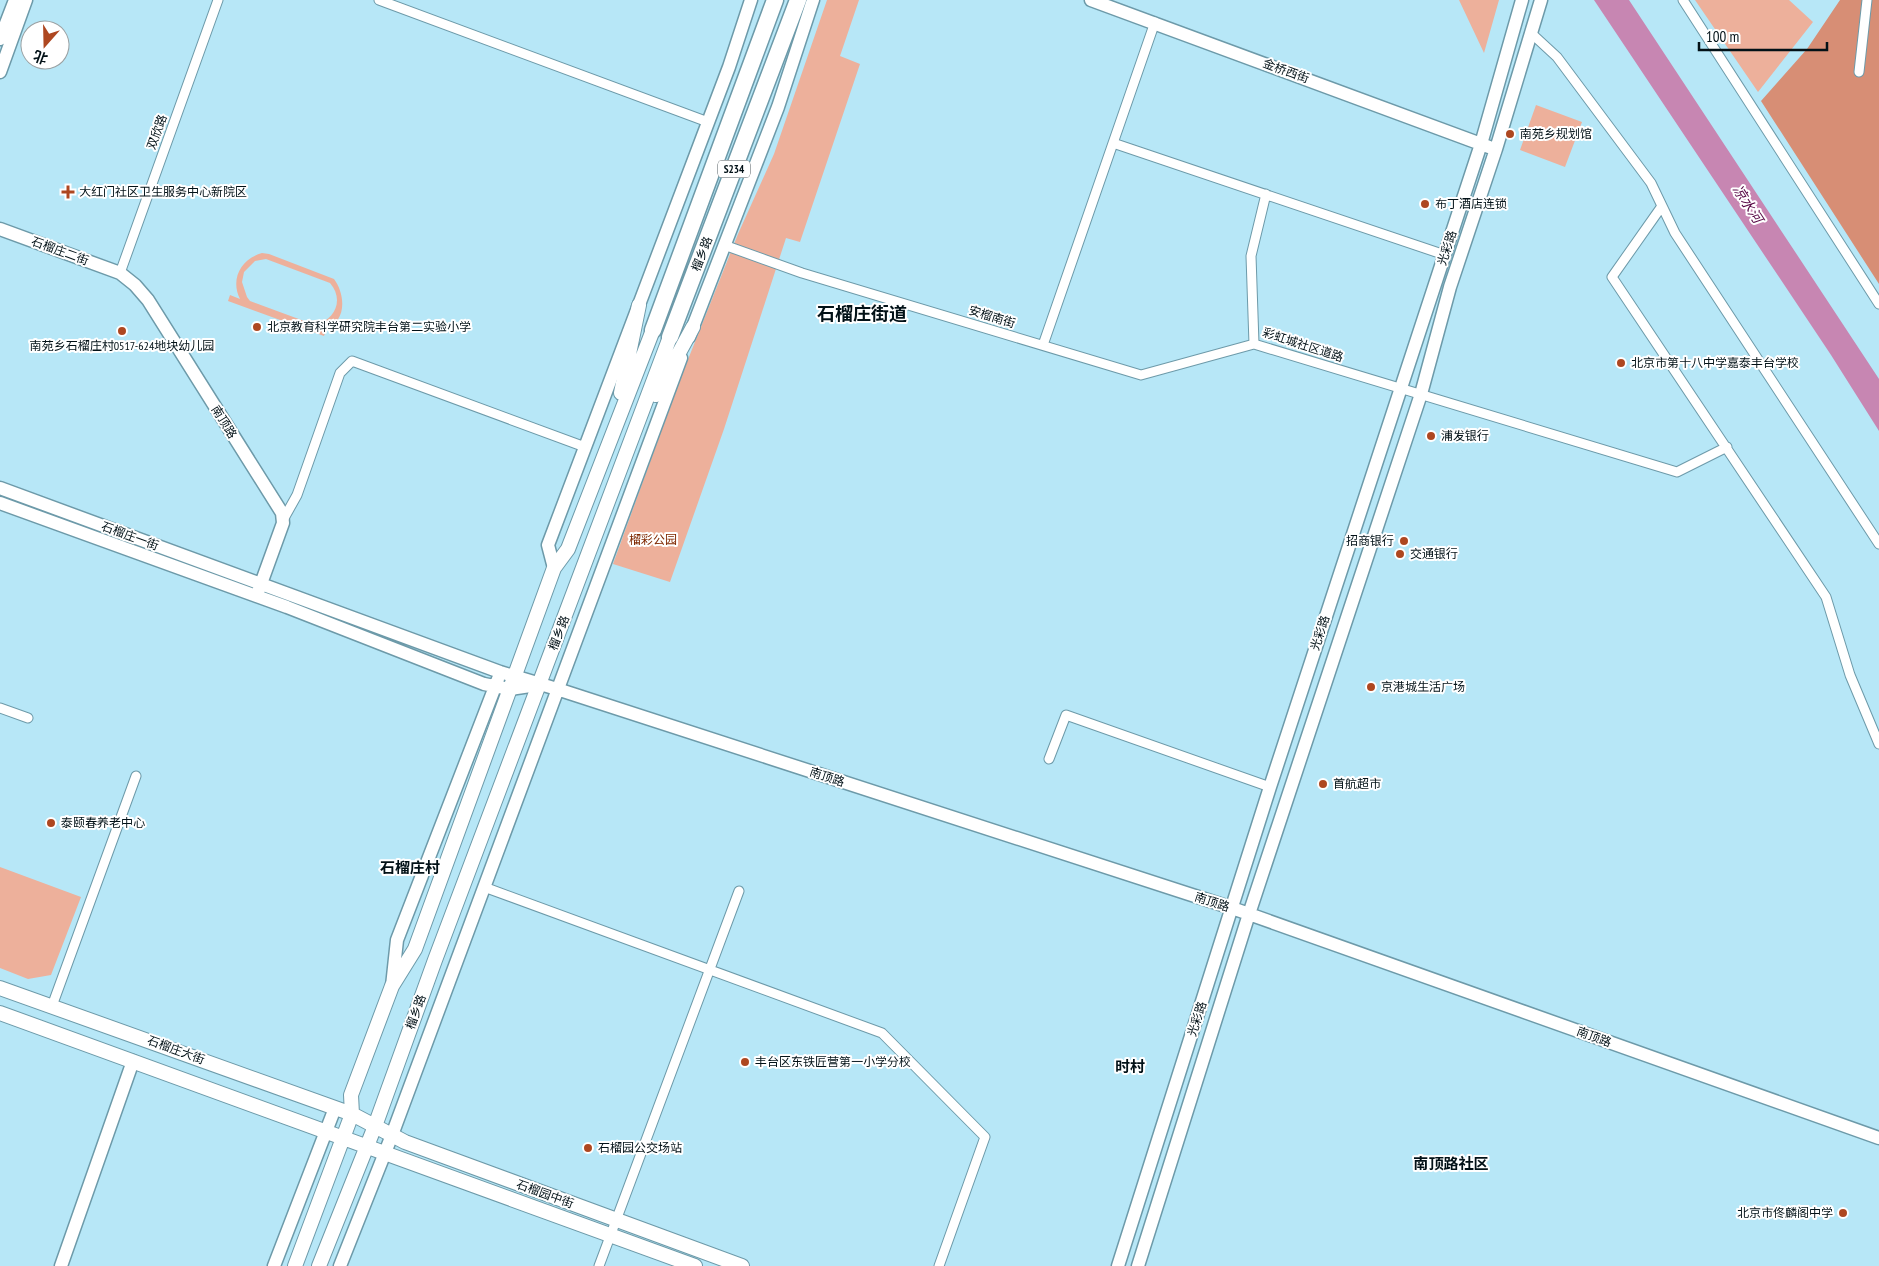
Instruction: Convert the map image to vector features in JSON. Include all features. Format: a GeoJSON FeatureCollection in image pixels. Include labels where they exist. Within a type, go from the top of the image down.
{"type":"FeatureCollection","features":[{"type":"Feature","properties":{"kind":"highway","name":"榴乡路"},"geometry":{"type":"LineString","coordinates":[[653,330],[775,0]]}},
{"type":"Feature","properties":{"kind":"highway","name":"榴乡路"},"geometry":{"type":"LineString","coordinates":[[670,337],[798,0]]}},
{"type":"Feature","properties":{"kind":"main road"},"geometry":{"type":"LineString","coordinates":[[613,433],[639,305]]}},
{"type":"Feature","properties":{"kind":"main road"},"geometry":{"type":"LineString","coordinates":[[632,438],[693,328]]}},
{"type":"Feature","properties":{"kind":"main road","name":"榴乡路"},"geometry":{"type":"LineString","coordinates":[[295,1266],[352,1114],[351,1095],[392,986],[415,949],[513,683],[520,656],[554,568],[568,548],[653,330]]}},
{"type":"Feature","properties":{"kind":"main road","name":"榴乡路"},"geometry":{"type":"LineString","coordinates":[[319,1266],[375,1126],[670,337]]}},
{"type":"Feature","properties":{"kind":"main road","name":"石榴庄大街"},"geometry":{"type":"LineString","coordinates":[[0,988],[352,1114]]}},
{"type":"Feature","properties":{"kind":"main road","name":"石榴庄大街"},"geometry":{"type":"LineString","coordinates":[[0,1013],[342,1140]]}},
{"type":"Feature","properties":{"kind":"main road","name":"石榴园中街"},"geometry":{"type":"LineString","coordinates":[[352,1114],[405,1142],[742,1266]]}},
{"type":"Feature","properties":{"kind":"main road","name":"石榴园中街"},"geometry":{"type":"LineString","coordinates":[[342,1140],[695,1266]]}},
{"type":"Feature","properties":{"kind":"street"},"geometry":{"type":"LineString","coordinates":[[0,39],[5,14],[15,0]]}},
{"type":"Feature","properties":{"kind":"street"},"geometry":{"type":"LineString","coordinates":[[0,72],[26,0]]}},
{"type":"Feature","properties":{"kind":"street","name":"双欣路"},"geometry":{"type":"LineString","coordinates":[[120,272],[218,0]]}},
{"type":"Feature","properties":{"kind":"street"},"geometry":{"type":"LineString","coordinates":[[379,0],[708,122]]}},
{"type":"Feature","properties":{"kind":"street"},"geometry":{"type":"LineString","coordinates":[[554,568],[548,545],[708,122],[751,0]]}},
{"type":"Feature","properties":{"kind":"street","name":"榴乡路"},"geometry":{"type":"LineString","coordinates":[[340,1266],[392,1135],[557,688],[778,107],[813,0]]}},
{"type":"Feature","properties":{"kind":"street","name":"金桥西街"},"geometry":{"type":"LineString","coordinates":[[1091,0],[1496,149]]}},
{"type":"Feature","properties":{"kind":"street"},"geometry":{"type":"LineString","coordinates":[[1683,0],[1879,304]]}},
{"type":"Feature","properties":{"kind":"street"},"geometry":{"type":"LineString","coordinates":[[1859,72],[1867,0]]}},
{"type":"Feature","properties":{"kind":"street","name":"光彩路"},"geometry":{"type":"LineString","coordinates":[[1118,1266],[1270,786],[1481,144],[1522,1]]}},
{"type":"Feature","properties":{"kind":"street","name":"光彩路"},"geometry":{"type":"LineString","coordinates":[[1138,1266],[1249,914],[1421,394],[1450,287],[1496,149],[1539,5]]}},
{"type":"Feature","properties":{"kind":"street"},"geometry":{"type":"LineString","coordinates":[[1044,345],[1155,22]]}},
{"type":"Feature","properties":{"kind":"street"},"geometry":{"type":"LineString","coordinates":[[1531,33],[1557,57],[1651,183],[1675,233],[1879,544]]}},
{"type":"Feature","properties":{"kind":"street"},"geometry":{"type":"LineString","coordinates":[[1113,143],[1445,255]]}},
{"type":"Feature","properties":{"kind":"street","name":"彩虹城社区道路"},"geometry":{"type":"LineString","coordinates":[[1266,194],[1251,256],[1254,344],[1677,472],[1727,447]]}},
{"type":"Feature","properties":{"kind":"street"},"geometry":{"type":"LineString","coordinates":[[1662,206],[1612,277],[1826,597],[1850,675],[1879,744]]}},
{"type":"Feature","properties":{"kind":"street","name":"石榴庄二街"},"geometry":{"type":"LineString","coordinates":[[0,229],[120,272]]}},
{"type":"Feature","properties":{"kind":"street","name":"安榴南街"},"geometry":{"type":"LineString","coordinates":[[724,245],[802,273],[1141,374],[1254,344]]}},
{"type":"Feature","properties":{"kind":"street","name":"南顶路"},"geometry":{"type":"LineString","coordinates":[[120,272],[148,300],[281,510],[283,520]]}},
{"type":"Feature","properties":{"kind":"street"},"geometry":{"type":"LineString","coordinates":[[259,590],[283,520],[297,495],[340,373],[352,361],[585,447]]}},
{"type":"Feature","properties":{"kind":"street","name":"石榴庄一街"},"geometry":{"type":"LineString","coordinates":[[0,488],[259,590]]}},
{"type":"Feature","properties":{"kind":"street","name":"石榴庄一街"},"geometry":{"type":"LineString","coordinates":[[0,503],[259,590]]}},
{"type":"Feature","properties":{"kind":"street","name":"南顶路"},"geometry":{"type":"LineString","coordinates":[[259,590],[455,675],[495,687],[513,683],[557,688],[1232,908],[1879,1138]]}},
{"type":"Feature","properties":{"kind":"street","name":"南顶路"},"geometry":{"type":"LineString","coordinates":[[259,590],[500,672],[513,683]]}},
{"type":"Feature","properties":{"kind":"street","name":"榴乡路"},"geometry":{"type":"LineString","coordinates":[[392,986],[397,940],[500,672]]}},
{"type":"Feature","properties":{"kind":"street"},"geometry":{"type":"LineString","coordinates":[[0,708],[28,718]]}},
{"type":"Feature","properties":{"kind":"street"},"geometry":{"type":"LineString","coordinates":[[1050,759],[1066,715],[1270,786]]}},
{"type":"Feature","properties":{"kind":"street"},"geometry":{"type":"LineString","coordinates":[[52,1006],[136,776]]}},
{"type":"Feature","properties":{"kind":"street"},"geometry":{"type":"LineString","coordinates":[[484,887],[882,1033],[985,1137],[939,1266]]}},
{"type":"Feature","properties":{"kind":"street"},"geometry":{"type":"LineString","coordinates":[[599,1266],[739,890]]}},
{"type":"Feature","properties":{"kind":"street"},"geometry":{"type":"LineString","coordinates":[[61,1266],[133,1061]]}},
{"type":"Feature","properties":{"kind":"street"},"geometry":{"type":"LineString","coordinates":[[274,1266],[335,1108]]}},
{"type":"Feature","properties":{"kind":"green space","name":"榴彩公园"},"geometry":{"type":"Polygon","coordinates":[[[827,0],[859,0],[840,56],[860,64],[800,242],[786,238],[724,429],[670,582],[613,564],[679,382],[738,234],[774,154],[827,0]]]}},
{"type":"Feature","properties":{"kind":"green space"},"geometry":{"type":"Polygon","coordinates":[[[1459,0],[1499,0],[1484,53],[1459,0]]]}},
{"type":"Feature","properties":{"kind":"green space"},"geometry":{"type":"Polygon","coordinates":[[[1695,0],[1789,0],[1813,22],[1758,92],[1695,0]]]}},
{"type":"Feature","properties":{"kind":"green space"},"geometry":{"type":"Polygon","coordinates":[[[1536,105],[1582,122],[1565,167],[1520,150],[1536,105]]]}},
{"type":"Feature","properties":{"kind":"green space"},"geometry":{"type":"Polygon","coordinates":[[[262,253],[269,254],[334,279],[341,293],[342,308],[337,321],[323,329],[326,330],[324,336],[228,301],[230,295],[240,299],[236,284],[239,271],[248,260],[262,253]],[[266,259],[255,261],[244,272],[242,282],[250,301],[315,325],[328,319],[336,308],[337,296],[330,283],[266,259]]]}},
{"type":"Feature","properties":{"kind":"green space"},"geometry":{"type":"Polygon","coordinates":[[[0,867],[81,897],[51,975],[28,979],[0,968],[0,867]]]}},
{"type":"Feature","properties":{"kind":"shaded area"},"geometry":{"type":"Polygon","coordinates":[[[1840,0],[1879,0],[1879,284],[1761,101],[1807,49],[1840,0]]]}},
{"type":"Feature","properties":{"kind":"water","name":"凉水河"},"geometry":{"type":"Polygon","coordinates":[[[1594,0],[1629,0],[1879,379],[1879,431],[1831,355],[1594,0]]]}},
{"type":"Feature","properties":{"kind":"place","name":"南苑乡规划馆"},"geometry":{"type":"Point","coordinates":[1510,134]}},
{"type":"Feature","properties":{"kind":"place","name":"大红门社区卫生服务中心新院区"},"geometry":{"type":"Point","coordinates":[68,192]}},
{"type":"Feature","properties":{"kind":"place","name":"布丁酒店连锁"},"geometry":{"type":"Point","coordinates":[1425,204]}},
{"type":"Feature","properties":{"kind":"place","name":"北京教育科学研究院丰台第二实验小学"},"geometry":{"type":"Point","coordinates":[257,327]}},
{"type":"Feature","properties":{"kind":"place","name":"南苑乡石榴庄村0517-624地块幼儿园"},"geometry":{"type":"Point","coordinates":[122,331]}},
{"type":"Feature","properties":{"kind":"place","name":"北京市第十八中学嘉泰丰台学校"},"geometry":{"type":"Point","coordinates":[1621,363]}},
{"type":"Feature","properties":{"kind":"place","name":"浦发银行"},"geometry":{"type":"Point","coordinates":[1431,436]}},
{"type":"Feature","properties":{"kind":"place","name":"招商银行"},"geometry":{"type":"Point","coordinates":[1404,541]}},
{"type":"Feature","properties":{"kind":"place","name":"交通银行"},"geometry":{"type":"Point","coordinates":[1400,554]}},
{"type":"Feature","properties":{"kind":"place","name":"京港城生活广场"},"geometry":{"type":"Point","coordinates":[1371,687]}},
{"type":"Feature","properties":{"kind":"place","name":"首航超市"},"geometry":{"type":"Point","coordinates":[1323,784]}},
{"type":"Feature","properties":{"kind":"place","name":"泰颐春养老中心"},"geometry":{"type":"Point","coordinates":[51,823]}},
{"type":"Feature","properties":{"kind":"place","name":"丰台区东铁匠营第一小学分校"},"geometry":{"type":"Point","coordinates":[745,1062]}},
{"type":"Feature","properties":{"kind":"place","name":"石榴园公交场站"},"geometry":{"type":"Point","coordinates":[588,1148]}},
{"type":"Feature","properties":{"kind":"place","name":"北京市佟麟阁中学"},"geometry":{"type":"Point","coordinates":[1843,1213]}},
{"type":"Feature","properties":{"kind":"district","name":"石榴庄街道"},"geometry":{"type":"Point","coordinates":[862,314]}},
{"type":"Feature","properties":{"kind":"district","name":"石榴庄村"},"geometry":{"type":"Point","coordinates":[410,868]}},
{"type":"Feature","properties":{"kind":"district","name":"时村"},"geometry":{"type":"Point","coordinates":[1130,1067]}},
{"type":"Feature","properties":{"kind":"district","name":"南顶路社区"},"geometry":{"type":"Point","coordinates":[1451,1164]}}]}
